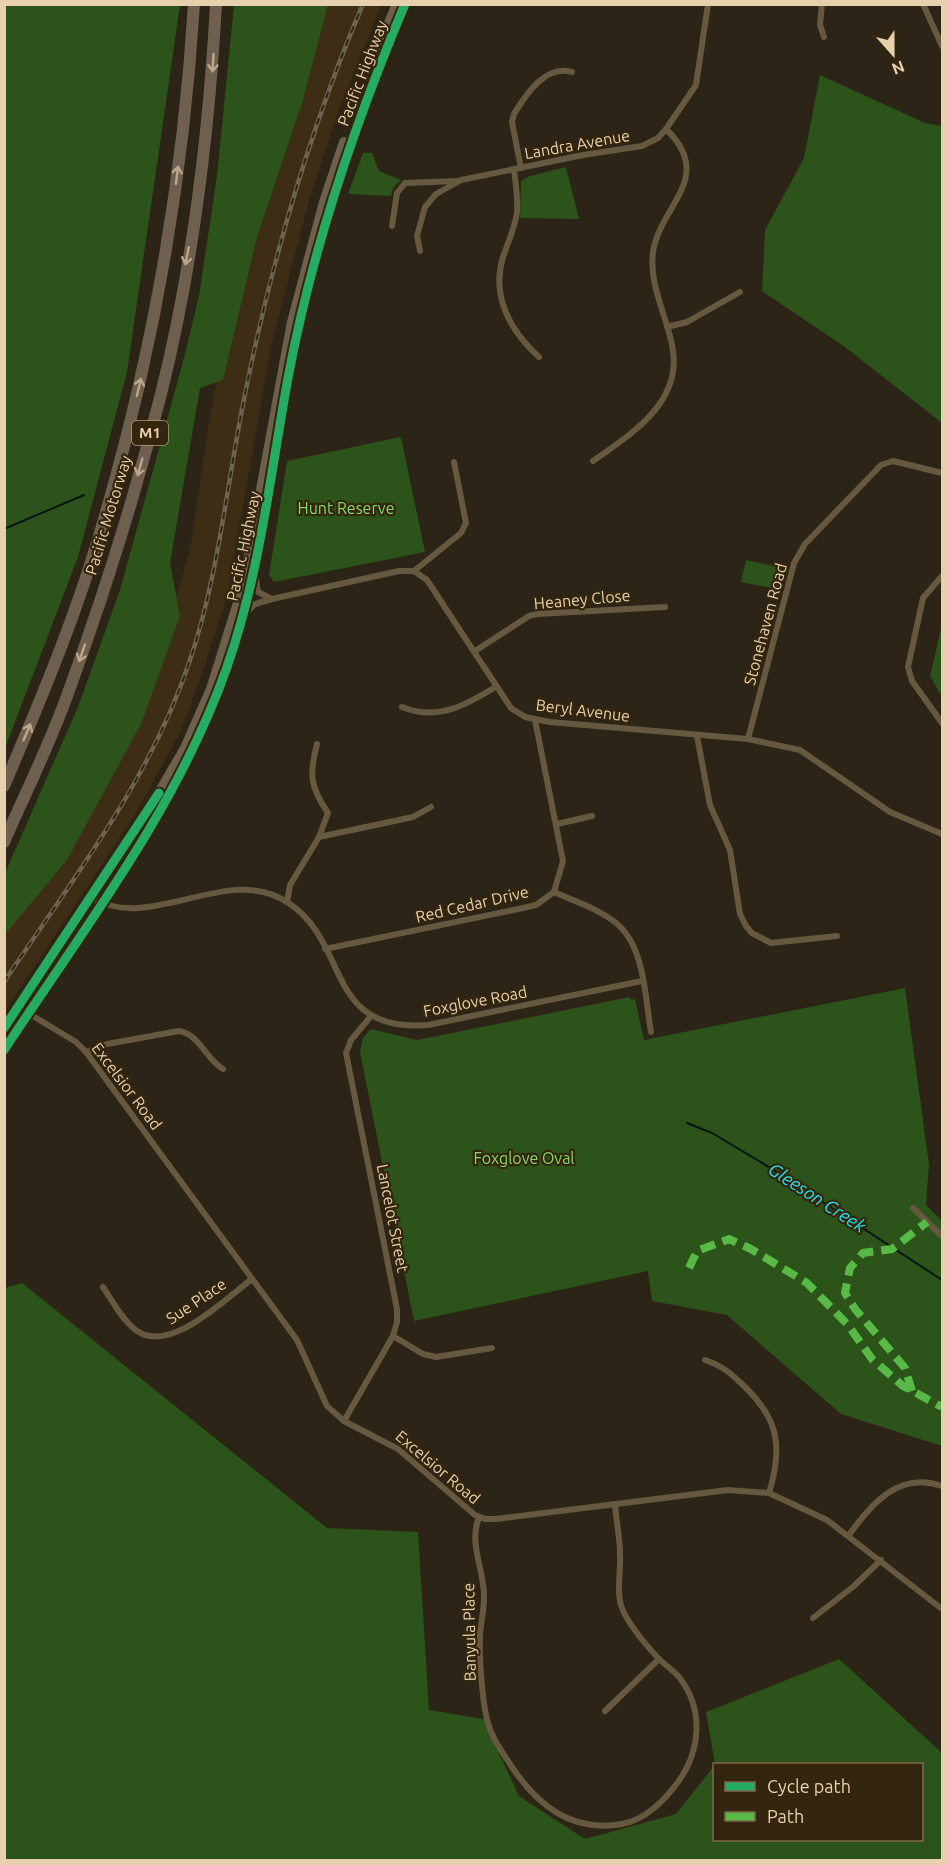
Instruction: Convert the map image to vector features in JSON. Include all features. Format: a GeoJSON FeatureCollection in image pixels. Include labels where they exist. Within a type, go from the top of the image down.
{"type":"FeatureCollection","features":[{"type":"Feature","properties":{"kind":"highway","name":"Pacific Motorway"},"geometry":{"type":"LineString","coordinates":[[4,786],[47,685],[99,536],[141,380],[172,217],[190,69],[194,4]]}},
{"type":"Feature","properties":{"kind":"highway","name":"Pacific Motorway"},"geometry":{"type":"LineString","coordinates":[[4,842],[66,698],[117,548],[161,393],[192,236],[212,79],[216,4]]}},
{"type":"Feature","properties":{"kind":"main road","name":"Pacific Highway"},"geometry":{"type":"LineString","coordinates":[[4,1028],[149,810],[185,748],[221,662],[247,571],[292,322],[324,202],[360,91],[397,4]]}},
{"type":"Feature","properties":{"kind":"main road","name":"Pacific Highway"},"geometry":{"type":"LineString","coordinates":[[4,1050],[152,826],[192,752],[218,692],[243,619],[255,570],[288,378],[328,216],[365,98],[405,4]]}},
{"type":"Feature","properties":{"kind":"street","name":"Landra Avenue"},"geometry":{"type":"LineString","coordinates":[[392,226],[397,193],[405,183],[461,180],[642,146],[666,129],[698,78],[708,4]]}},
{"type":"Feature","properties":{"kind":"street"},"geometry":{"type":"LineString","coordinates":[[822,4],[820,25],[824,37]]}},
{"type":"Feature","properties":{"kind":"street"},"geometry":{"type":"LineString","coordinates":[[923,4],[942,46]]}},
{"type":"Feature","properties":{"kind":"street"},"geometry":{"type":"LineString","coordinates":[[539,357],[523,342],[510,324],[500,289],[500,271],[517,213],[517,169],[512,122],[514,114],[549,72],[562,69],[572,72]]}},
{"type":"Feature","properties":{"kind":"street"},"geometry":{"type":"LineString","coordinates":[[593,461],[645,422],[663,398],[672,377],[673,354],[653,282],[654,249],[662,228],[684,188],[686,166],[681,146],[666,129]]}},
{"type":"Feature","properties":{"kind":"street","name":"Landra Avenue"},"geometry":{"type":"LineString","coordinates":[[420,251],[417,236],[425,207],[436,194],[461,180]]}},
{"type":"Feature","properties":{"kind":"street"},"geometry":{"type":"LineString","coordinates":[[667,327],[687,322],[740,292]]}},
{"type":"Feature","properties":{"kind":"street","name":"Stonehaven Road"},"geometry":{"type":"LineString","coordinates":[[748,739],[788,582],[799,554],[849,496],[881,465],[893,461],[942,473]]}},
{"type":"Feature","properties":{"kind":"street"},"geometry":{"type":"LineString","coordinates":[[243,619],[250,607],[272,599],[399,571],[414,572],[461,533],[466,523],[454,462]]}},
{"type":"Feature","properties":{"kind":"street"},"geometry":{"type":"LineString","coordinates":[[255,570],[258,592],[272,599]]}},
{"type":"Feature","properties":{"kind":"street","name":"Beryl Avenue"},"geometry":{"type":"LineString","coordinates":[[414,572],[427,580],[511,708],[536,720],[748,739],[800,750],[890,812],[942,834]]}},
{"type":"Feature","properties":{"kind":"street"},"geometry":{"type":"LineString","coordinates":[[942,576],[923,598],[908,667],[912,681],[942,723]]}},
{"type":"Feature","properties":{"kind":"street","name":"Heaney Close"},"geometry":{"type":"LineString","coordinates":[[475,651],[529,616],[537,614],[665,607]]}},
{"type":"Feature","properties":{"kind":"street"},"geometry":{"type":"LineString","coordinates":[[402,707],[419,712],[458,709],[497,686]]}},
{"type":"Feature","properties":{"kind":"street","name":"Red Cedar Drive"},"geometry":{"type":"LineString","coordinates":[[325,949],[523,909],[536,905],[554,892],[563,861],[536,720]]}},
{"type":"Feature","properties":{"kind":"street"},"geometry":{"type":"LineString","coordinates":[[697,736],[710,805],[730,850],[740,914],[746,926],[762,940],[771,943],[837,936]]}},
{"type":"Feature","properties":{"kind":"street"},"geometry":{"type":"LineString","coordinates":[[287,902],[290,885],[319,837],[328,813],[314,794],[311,767],[316,744]]}},
{"type":"Feature","properties":{"kind":"street"},"geometry":{"type":"LineString","coordinates":[[319,837],[413,817],[431,807]]}},
{"type":"Feature","properties":{"kind":"street"},"geometry":{"type":"LineString","coordinates":[[557,824],[592,816]]}},
{"type":"Feature","properties":{"kind":"street","name":"Foxglove Road"},"geometry":{"type":"LineString","coordinates":[[91,898],[111,908],[152,907],[240,890],[262,892],[287,902],[302,914],[325,949],[345,989],[371,1016],[402,1026],[428,1025],[642,981]]}},
{"type":"Feature","properties":{"kind":"street"},"geometry":{"type":"LineString","coordinates":[[554,892],[607,917],[624,930],[635,951],[651,1032]]}},
{"type":"Feature","properties":{"kind":"street","name":"Excelsior Road"},"geometry":{"type":"LineString","coordinates":[[18,1007],[76,1042],[86,1052],[297,1340],[327,1406],[344,1421],[398,1449],[479,1518],[496,1518],[728,1490],[769,1493],[827,1520],[942,1609]]}},
{"type":"Feature","properties":{"kind":"street","name":"Lancelot Street"},"geometry":{"type":"LineString","coordinates":[[344,1421],[393,1336],[397,1322],[397,1309],[346,1053],[351,1040],[371,1016]]}},
{"type":"Feature","properties":{"kind":"street"},"geometry":{"type":"LineString","coordinates":[[86,1052],[107,1044],[179,1031],[194,1038],[211,1060],[223,1070]]}},
{"type":"Feature","properties":{"kind":"street"},"geometry":{"type":"LineString","coordinates":[[913,1208],[942,1236]]}},
{"type":"Feature","properties":{"kind":"street","name":"Sue Place"},"geometry":{"type":"LineString","coordinates":[[103,1287],[135,1330],[157,1337],[180,1331],[252,1279]]}},
{"type":"Feature","properties":{"kind":"street"},"geometry":{"type":"LineString","coordinates":[[393,1336],[423,1354],[436,1358],[492,1348]]}},
{"type":"Feature","properties":{"kind":"street"},"geometry":{"type":"LineString","coordinates":[[705,1360],[726,1368],[762,1402],[769,1415],[777,1457],[769,1493]]}},
{"type":"Feature","properties":{"kind":"street"},"geometry":{"type":"LineString","coordinates":[[849,1535],[873,1504],[893,1489],[920,1481],[942,1486]]}},
{"type":"Feature","properties":{"kind":"street","name":"Banyula Place"},"geometry":{"type":"LineString","coordinates":[[479,1518],[475,1529],[485,1596],[480,1636],[487,1720],[494,1739],[527,1789],[542,1804],[572,1821],[607,1825],[624,1824],[665,1801],[684,1774],[696,1747],[698,1730],[689,1692],[678,1675],[659,1659],[627,1620],[620,1605],[620,1552],[615,1504]]}},
{"type":"Feature","properties":{"kind":"street"},"geometry":{"type":"LineString","coordinates":[[813,1618],[854,1586],[881,1560]]}},
{"type":"Feature","properties":{"kind":"street"},"geometry":{"type":"LineString","coordinates":[[605,1711],[659,1659]]}},
{"type":"Feature","properties":{"kind":"shaded area"},"geometry":{"type":"Polygon","coordinates":[[[329,5],[381,5],[337,115],[309,201],[271,346],[228,593],[206,662],[181,731],[136,813],[5,1011],[5,930],[131,717],[174,606],[190,549],[211,410],[237,285],[309,54],[329,5]]]}},
{"type":"Feature","properties":{"kind":"green space"},"geometry":{"type":"Polygon","coordinates":[[[5,4],[180,5],[127,372],[78,557],[5,748],[5,4]]]}},
{"type":"Feature","properties":{"kind":"green space"},"geometry":{"type":"Polygon","coordinates":[[[234,5],[328,5],[302,103],[257,237],[223,380],[200,388],[170,563],[180,616],[141,724],[67,860],[8,931],[5,930],[5,873],[78,707],[120,590],[184,358],[199,296],[217,176],[234,5]]]}},
{"type":"Feature","properties":{"kind":"green space"},"geometry":{"type":"Polygon","coordinates":[[[820,75],[925,123],[942,126],[942,423],[845,347],[762,291],[765,230],[804,158],[820,75]]]}},
{"type":"Feature","properties":{"kind":"green space"},"geometry":{"type":"Polygon","coordinates":[[[363,153],[372,153],[379,171],[401,180],[393,188],[391,196],[348,194],[363,153]]]}},
{"type":"Feature","properties":{"kind":"green space"},"geometry":{"type":"Polygon","coordinates":[[[566,167],[579,219],[520,218],[521,181],[530,176],[566,167]]]}},
{"type":"Feature","properties":{"kind":"green space","name":"Hunt Reserve"},"geometry":{"type":"Polygon","coordinates":[[[401,437],[425,552],[274,582],[269,575],[287,461],[401,437]]]}},
{"type":"Feature","properties":{"kind":"green space"},"geometry":{"type":"Polygon","coordinates":[[[746,560],[783,568],[777,589],[741,582],[746,560]]]}},
{"type":"Feature","properties":{"kind":"green space"},"geometry":{"type":"Polygon","coordinates":[[[942,625],[942,697],[930,676],[942,625]]]}},
{"type":"Feature","properties":{"kind":"green space","name":"Foxglove Oval"},"geometry":{"type":"Polygon","coordinates":[[[905,988],[929,1165],[926,1205],[942,1221],[942,1446],[841,1414],[727,1315],[652,1301],[648,1271],[414,1321],[360,1052],[363,1038],[371,1029],[417,1040],[630,997],[631,1000],[635,999],[644,1040],[905,988]]]}},
{"type":"Feature","properties":{"kind":"green space"},"geometry":{"type":"Polygon","coordinates":[[[22,1283],[327,1528],[418,1532],[429,1710],[483,1719],[519,1796],[585,1839],[676,1814],[713,1767],[713,1841],[923,1841],[923,1763],[715,1763],[706,1712],[839,1659],[942,1753],[942,1860],[5,1860],[4,1288],[22,1283]]]}},
{"type":"Feature","properties":{"kind":"waterway"},"geometry":{"type":"LineString","coordinates":[[4,529],[84,495]]}},
{"type":"Feature","properties":{"kind":"waterway","name":"Gleeson Creek"},"geometry":{"type":"LineString","coordinates":[[687,1123],[712,1133],[777,1172],[942,1280]]}},
{"type":"Feature","properties":{"kind":"railway"},"geometry":{"type":"LineString","coordinates":[[4,982],[82,867],[131,788],[173,706],[189,663],[214,567],[243,404],[278,251],[308,151],[363,4]]}},
{"type":"Feature","properties":{"kind":"marked path"},"geometry":{"type":"LineString","coordinates":[[912,1391],[905,1368],[855,1309],[845,1293],[850,1268],[863,1253],[892,1249],[927,1222]]}},
{"type":"Feature","properties":{"kind":"marked path"},"geometry":{"type":"LineString","coordinates":[[689,1268],[697,1251],[729,1239],[751,1249],[807,1283],[848,1325],[872,1359],[903,1386],[942,1407]]}},
{"type":"Feature","properties":{"kind":"cycle path"},"geometry":{"type":"LineString","coordinates":[[4,1050],[128,865],[156,817],[207,719],[227,667],[256,560],[288,378],[309,282],[352,141],[405,4]]}},
{"type":"Feature","properties":{"kind":"cycle path"},"geometry":{"type":"LineString","coordinates":[[4,1028],[159,793]]}}]}
